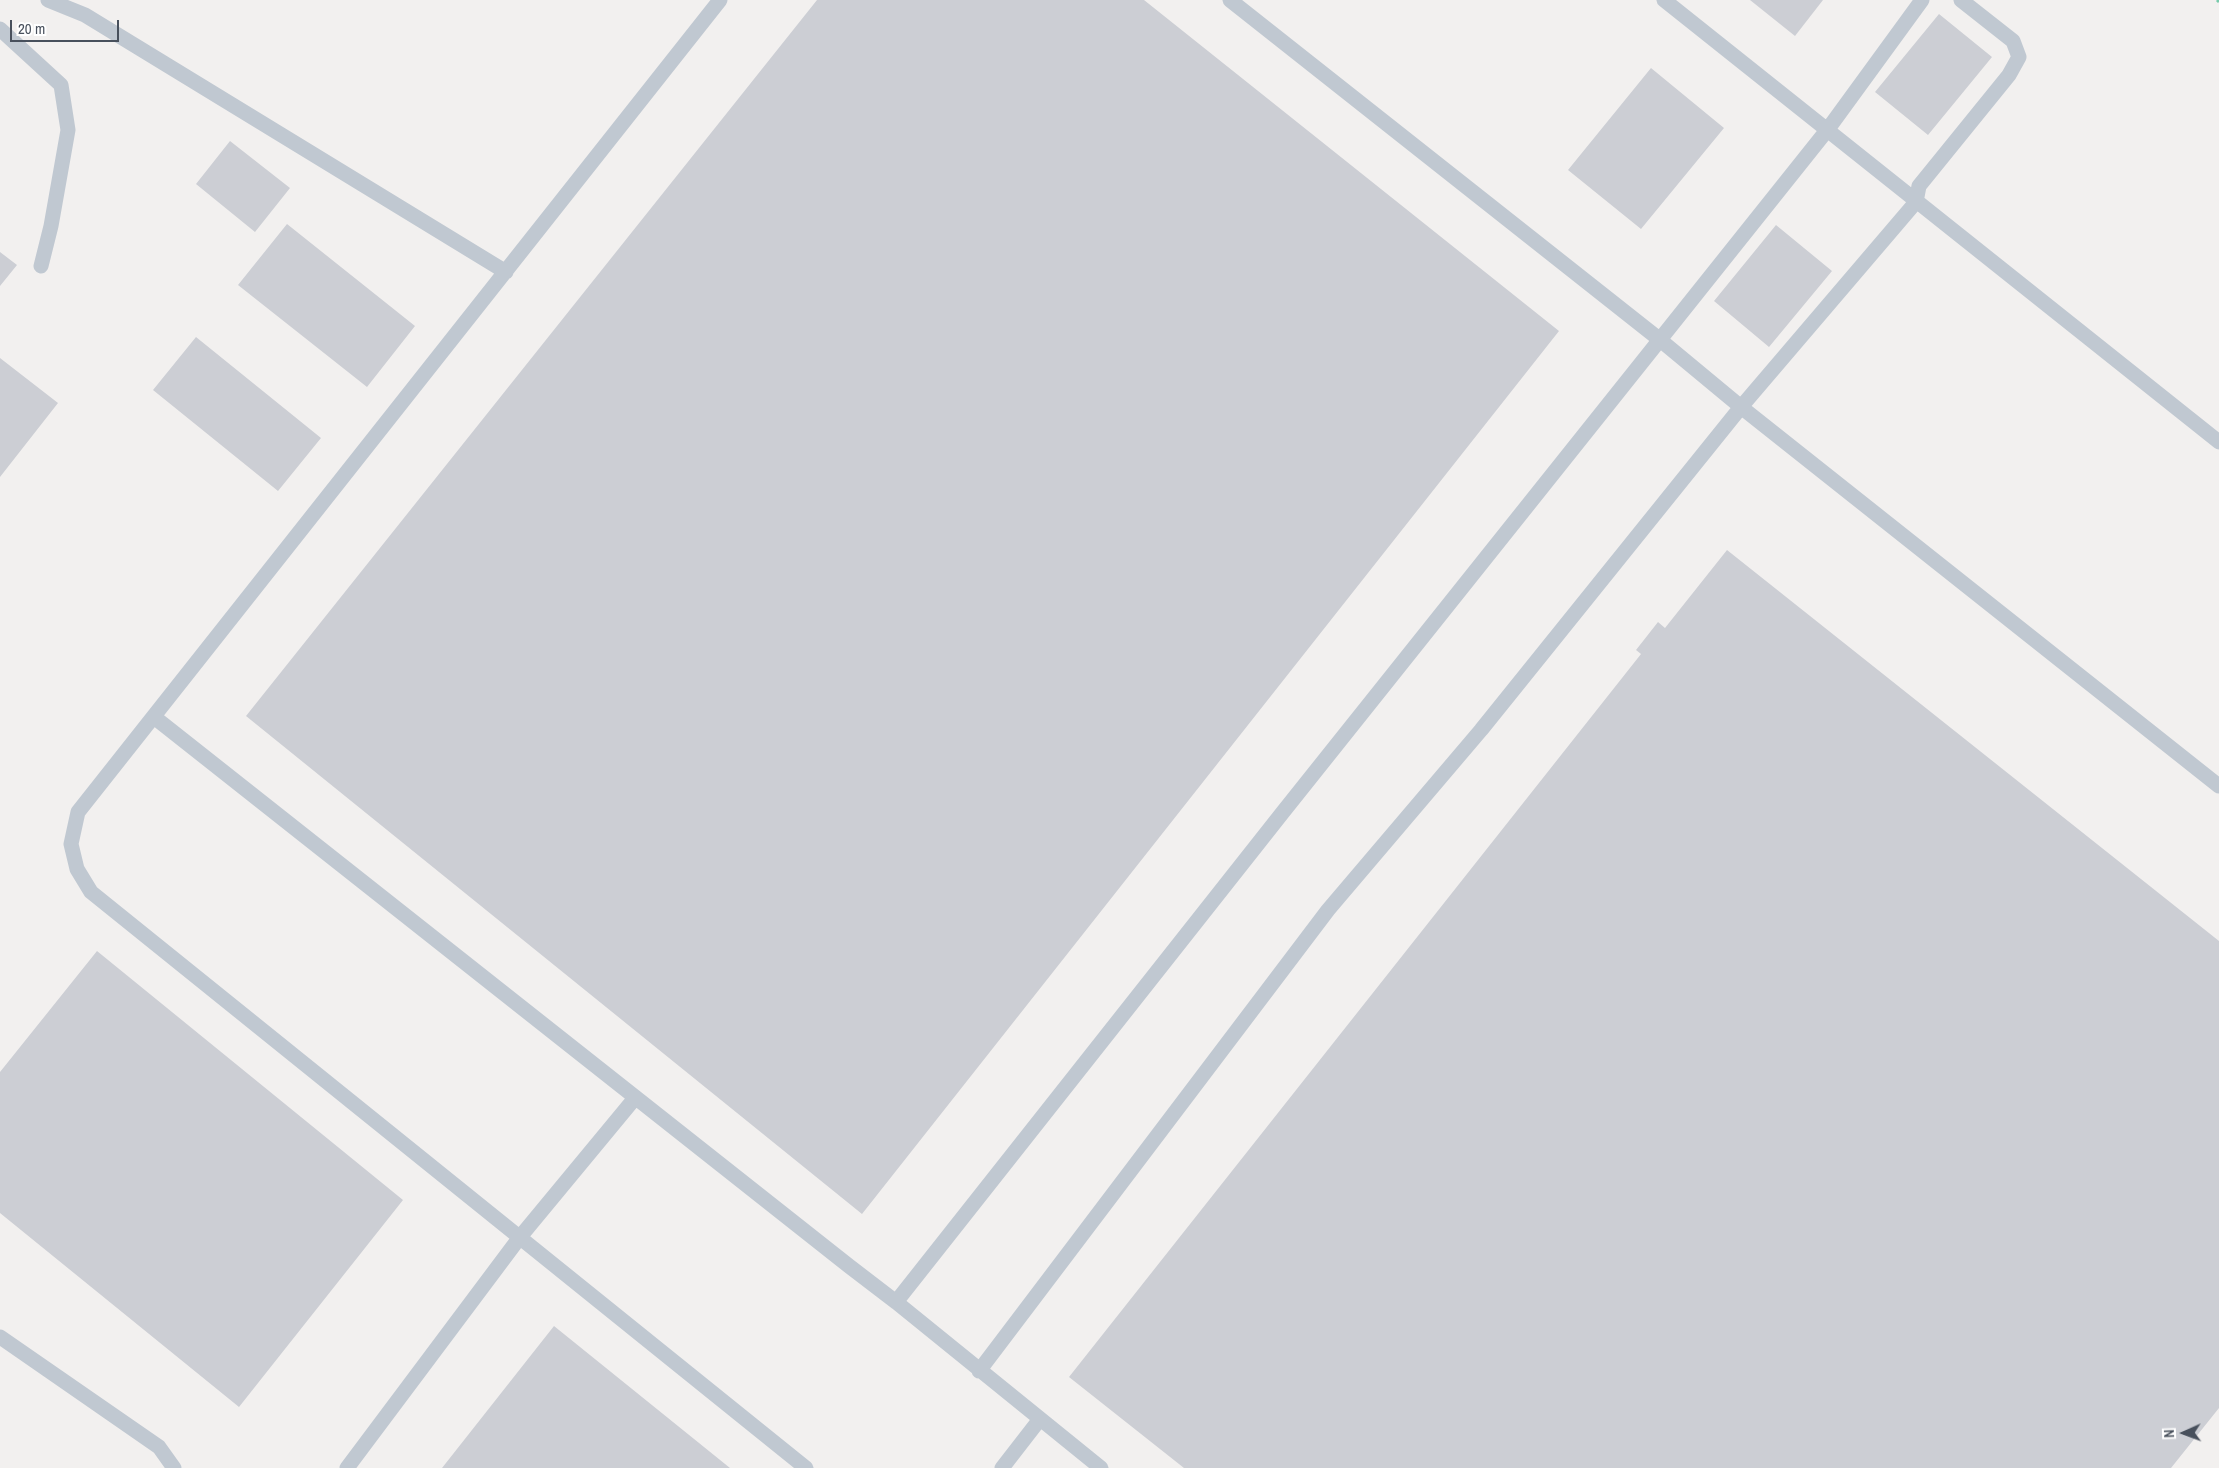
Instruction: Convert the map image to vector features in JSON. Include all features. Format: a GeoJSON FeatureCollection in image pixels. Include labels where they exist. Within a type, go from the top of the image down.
{"type":"FeatureCollection","features":[{"type":"Feature","properties":{"kind":"lane"},"geometry":{"type":"LineString","coordinates":[[48,0],[85,15],[506,272]]}},
{"type":"Feature","properties":{"kind":"lane"},"geometry":{"type":"LineString","coordinates":[[720,0],[78,812],[71,844],[77,868],[91,892],[806,1468]]}},
{"type":"Feature","properties":{"kind":"lane"},"geometry":{"type":"LineString","coordinates":[[1230,0],[1659,339],[1741,407],[2219,786]]}},
{"type":"Feature","properties":{"kind":"lane"},"geometry":{"type":"LineString","coordinates":[[1664,0],[2219,442]]}},
{"type":"Feature","properties":{"kind":"lane"},"geometry":{"type":"LineString","coordinates":[[896,1302],[1659,339],[1828,129],[1922,0]]}},
{"type":"Feature","properties":{"kind":"lane"},"geometry":{"type":"LineString","coordinates":[[979,1371],[1328,910],[1493,715],[1741,407],[1916,202],[1919,186],[2009,76],[2020,57],[2014,41],[1961,0]]}},
{"type":"Feature","properties":{"kind":"lane"},"geometry":{"type":"LineString","coordinates":[[0,29],[62,85],[68,130],[53,218],[41,266]]}},
{"type":"Feature","properties":{"kind":"lane"},"geometry":{"type":"LineString","coordinates":[[154,717],[896,1302],[1101,1468]]}},
{"type":"Feature","properties":{"kind":"lane"},"geometry":{"type":"LineString","coordinates":[[347,1468],[520,1237],[635,1098]]}},
{"type":"Feature","properties":{"kind":"lane"},"geometry":{"type":"LineString","coordinates":[[0,1337],[159,1447],[174,1468]]}},
{"type":"Feature","properties":{"kind":"lane"},"geometry":{"type":"LineString","coordinates":[[1002,1468],[1040,1419]]}},
{"type":"Feature","properties":{"kind":"building"},"geometry":{"type":"Polygon","coordinates":[[[817,0],[1144,0],[1559,331],[862,1214],[246,716],[817,0]]]}},
{"type":"Feature","properties":{"kind":"building"},"geometry":{"type":"Polygon","coordinates":[[[1750,0],[1823,0],[1795,36],[1750,0]]]}},
{"type":"Feature","properties":{"kind":"building"},"geometry":{"type":"Polygon","coordinates":[[[1939,14],[1992,57],[1928,135],[1875,92],[1939,14]]]}},
{"type":"Feature","properties":{"kind":"building"},"geometry":{"type":"Polygon","coordinates":[[[1651,68],[1724,128],[1641,229],[1568,170],[1651,68]]]}},
{"type":"Feature","properties":{"kind":"building"},"geometry":{"type":"Polygon","coordinates":[[[230,141],[290,188],[255,232],[196,184],[230,141]]]}},
{"type":"Feature","properties":{"kind":"building"},"geometry":{"type":"Polygon","coordinates":[[[287,224],[415,326],[367,387],[238,285],[287,224]]]}},
{"type":"Feature","properties":{"kind":"building"},"geometry":{"type":"Polygon","coordinates":[[[1776,225],[1832,271],[1769,347],[1714,301],[1776,225]]]}},
{"type":"Feature","properties":{"kind":"building"},"geometry":{"type":"Polygon","coordinates":[[[0,252],[17,265],[0,286],[0,252]]]}},
{"type":"Feature","properties":{"kind":"building"},"geometry":{"type":"Polygon","coordinates":[[[196,337],[321,438],[278,491],[153,390],[196,337]]]}},
{"type":"Feature","properties":{"kind":"building"},"geometry":{"type":"Polygon","coordinates":[[[0,358],[58,403],[0,477],[0,358]]]}},
{"type":"Feature","properties":{"kind":"building"},"geometry":{"type":"Polygon","coordinates":[[[1727,550],[2219,941],[2219,1408],[2171,1468],[1184,1468],[1069,1377],[1641,654],[1636,650],[1658,622],[1665,628],[1727,550]]]}},
{"type":"Feature","properties":{"kind":"building"},"geometry":{"type":"Polygon","coordinates":[[[97,951],[403,1200],[239,1407],[0,1213],[0,1072],[97,951]]]}},
{"type":"Feature","properties":{"kind":"building"},"geometry":{"type":"Polygon","coordinates":[[[554,1326],[730,1468],[442,1468],[554,1326]]]}}]}
